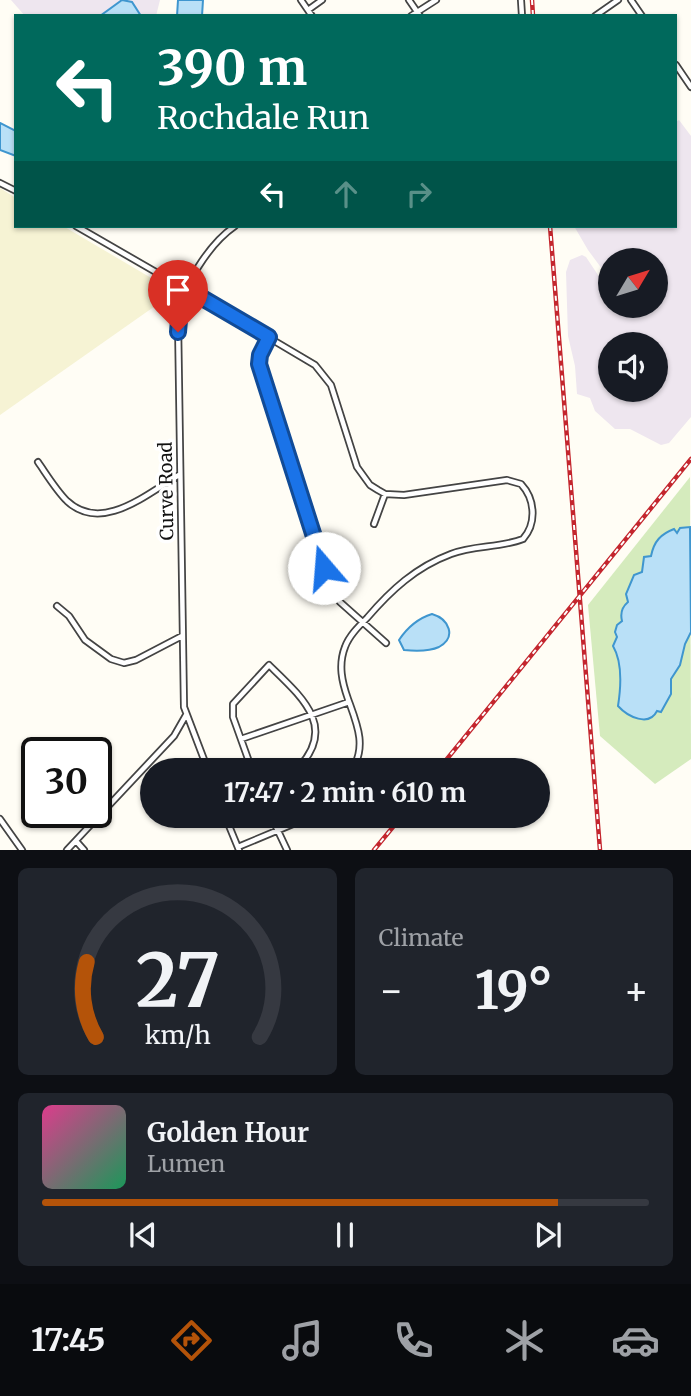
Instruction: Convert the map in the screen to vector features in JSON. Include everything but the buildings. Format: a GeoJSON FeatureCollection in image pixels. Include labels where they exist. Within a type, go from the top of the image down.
{"type":"FeatureCollection","features":[{"type":"Feature","properties":{"kind":"street"},"geometry":{"type":"LineString","coordinates":[[301,0],[311,14]]}},
{"type":"Feature","properties":{"kind":"street"},"geometry":{"type":"LineString","coordinates":[[308,9],[322,0]]}},
{"type":"Feature","properties":{"kind":"street"},"geometry":{"type":"LineString","coordinates":[[409,0],[419,14],[436,0]]}},
{"type":"Feature","properties":{"kind":"street"},"geometry":{"type":"LineString","coordinates":[[598,14],[618,0]]}},
{"type":"Feature","properties":{"kind":"street"},"geometry":{"type":"LineString","coordinates":[[677,66],[691,87]]}},
{"type":"Feature","properties":{"kind":"street"},"geometry":{"type":"LineString","coordinates":[[79,228],[315,365],[331,385],[357,467],[370,485],[385,494],[404,495],[514,481],[521,484],[531,498],[533,524],[523,539],[452,553],[429,563],[402,581],[381,601],[348,641],[341,663],[342,678],[358,725],[361,744],[358,758]]}},
{"type":"Feature","properties":{"kind":"street","name":"Curve Road"},"geometry":{"type":"LineString","coordinates":[[203,758],[184,707],[178,320],[181,302],[212,246],[233,228]]}},
{"type":"Feature","properties":{"kind":"street"},"geometry":{"type":"LineString","coordinates":[[269,337],[260,355],[259,364],[324,568],[336,597],[386,643]]}},
{"type":"Feature","properties":{"kind":"street"},"geometry":{"type":"LineString","coordinates":[[38,462],[71,504],[84,511],[99,514],[120,509],[180,474]]}},
{"type":"Feature","properties":{"kind":"street"},"geometry":{"type":"LineString","coordinates":[[374,524],[385,494]]}},
{"type":"Feature","properties":{"kind":"street"},"geometry":{"type":"LineString","coordinates":[[57,606],[69,616],[85,640],[111,659],[124,663],[136,660],[182,636]]}},
{"type":"Feature","properties":{"kind":"street"},"geometry":{"type":"LineString","coordinates":[[247,758],[233,717],[233,704],[269,665],[302,698],[317,732],[312,752],[307,758]]}},
{"type":"Feature","properties":{"kind":"street"},"geometry":{"type":"LineString","coordinates":[[240,739],[349,702]]}},
{"type":"Feature","properties":{"kind":"street"},"geometry":{"type":"LineString","coordinates":[[67,850],[174,736],[186,715]]}},
{"type":"Feature","properties":{"kind":"street"},"geometry":{"type":"LineString","coordinates":[[0,819],[22,850]]}},
{"type":"Feature","properties":{"kind":"street"},"geometry":{"type":"LineString","coordinates":[[230,828],[239,849],[283,828]]}},
{"type":"Feature","properties":{"kind":"street"},"geometry":{"type":"LineString","coordinates":[[277,828],[287,850]]}},
{"type":"Feature","properties":{"kind":"street"},"geometry":{"type":"LineString","coordinates":[[76,841],[84,850]]}},
{"type":"Feature","properties":{"kind":"shaded area"},"geometry":{"type":"Polygon","coordinates":[[[11,0],[160,0],[156,14],[23,14],[11,0]]]}},
{"type":"Feature","properties":{"kind":"shaded area"},"geometry":{"type":"Polygon","coordinates":[[[679,120],[691,136],[691,417],[669,443],[661,445],[630,429],[615,429],[595,411],[590,398],[577,394],[575,366],[568,336],[566,272],[570,260],[582,255],[586,257],[598,275],[598,318],[668,318],[668,248],[598,248],[598,263],[575,228],[677,228],[679,120]]]}},
{"type":"Feature","properties":{"kind":"shaded area"},"geometry":{"type":"Polygon","coordinates":[[[0,188],[14,197],[14,228],[66,228],[175,292],[0,415],[0,188]]]}},
{"type":"Feature","properties":{"kind":"green space"},"geometry":{"type":"Polygon","coordinates":[[[690,477],[691,759],[655,784],[600,736],[588,605],[690,477]]]}},
{"type":"Feature","properties":{"kind":"water"},"geometry":{"type":"Polygon","coordinates":[[[122,0],[132,2],[140,14],[103,14],[122,0]]]}},
{"type":"Feature","properties":{"kind":"water"},"geometry":{"type":"Polygon","coordinates":[[[178,0],[203,0],[202,14],[177,14],[178,0]]]}},
{"type":"Feature","properties":{"kind":"water"},"geometry":{"type":"Polygon","coordinates":[[[0,123],[14,130],[14,155],[0,150],[0,123]]]}},
{"type":"Feature","properties":{"kind":"water"},"geometry":{"type":"Polygon","coordinates":[[[690,527],[691,632],[680,665],[671,679],[671,694],[661,712],[657,711],[649,719],[638,719],[618,706],[620,675],[613,646],[617,637],[615,632],[622,621],[622,610],[628,602],[626,594],[634,575],[642,572],[644,557],[651,556],[656,542],[665,533],[674,529],[677,533],[680,528],[690,527]]]}},
{"type":"Feature","properties":{"kind":"water"},"geometry":{"type":"Polygon","coordinates":[[[432,614],[443,620],[449,629],[445,643],[431,649],[404,650],[399,640],[402,636],[418,621],[432,614]]]}},
{"type":"Feature","properties":{"kind":"railway"},"geometry":{"type":"LineString","coordinates":[[532,0],[533,14]]}},
{"type":"Feature","properties":{"kind":"railway"},"geometry":{"type":"LineString","coordinates":[[550,228],[600,850]]}},
{"type":"Feature","properties":{"kind":"railway"},"geometry":{"type":"LineString","coordinates":[[448,758],[691,459]]}},
{"type":"Feature","properties":{"kind":"railway"},"geometry":{"type":"LineString","coordinates":[[374,850],[392,828]]}},
{"type":"Feature","properties":{"kind":"route"},"geometry":{"type":"LineString","coordinates":[[178,332],[181,302],[187,289],[269,337],[260,355],[259,364],[324,568]]}}]}
